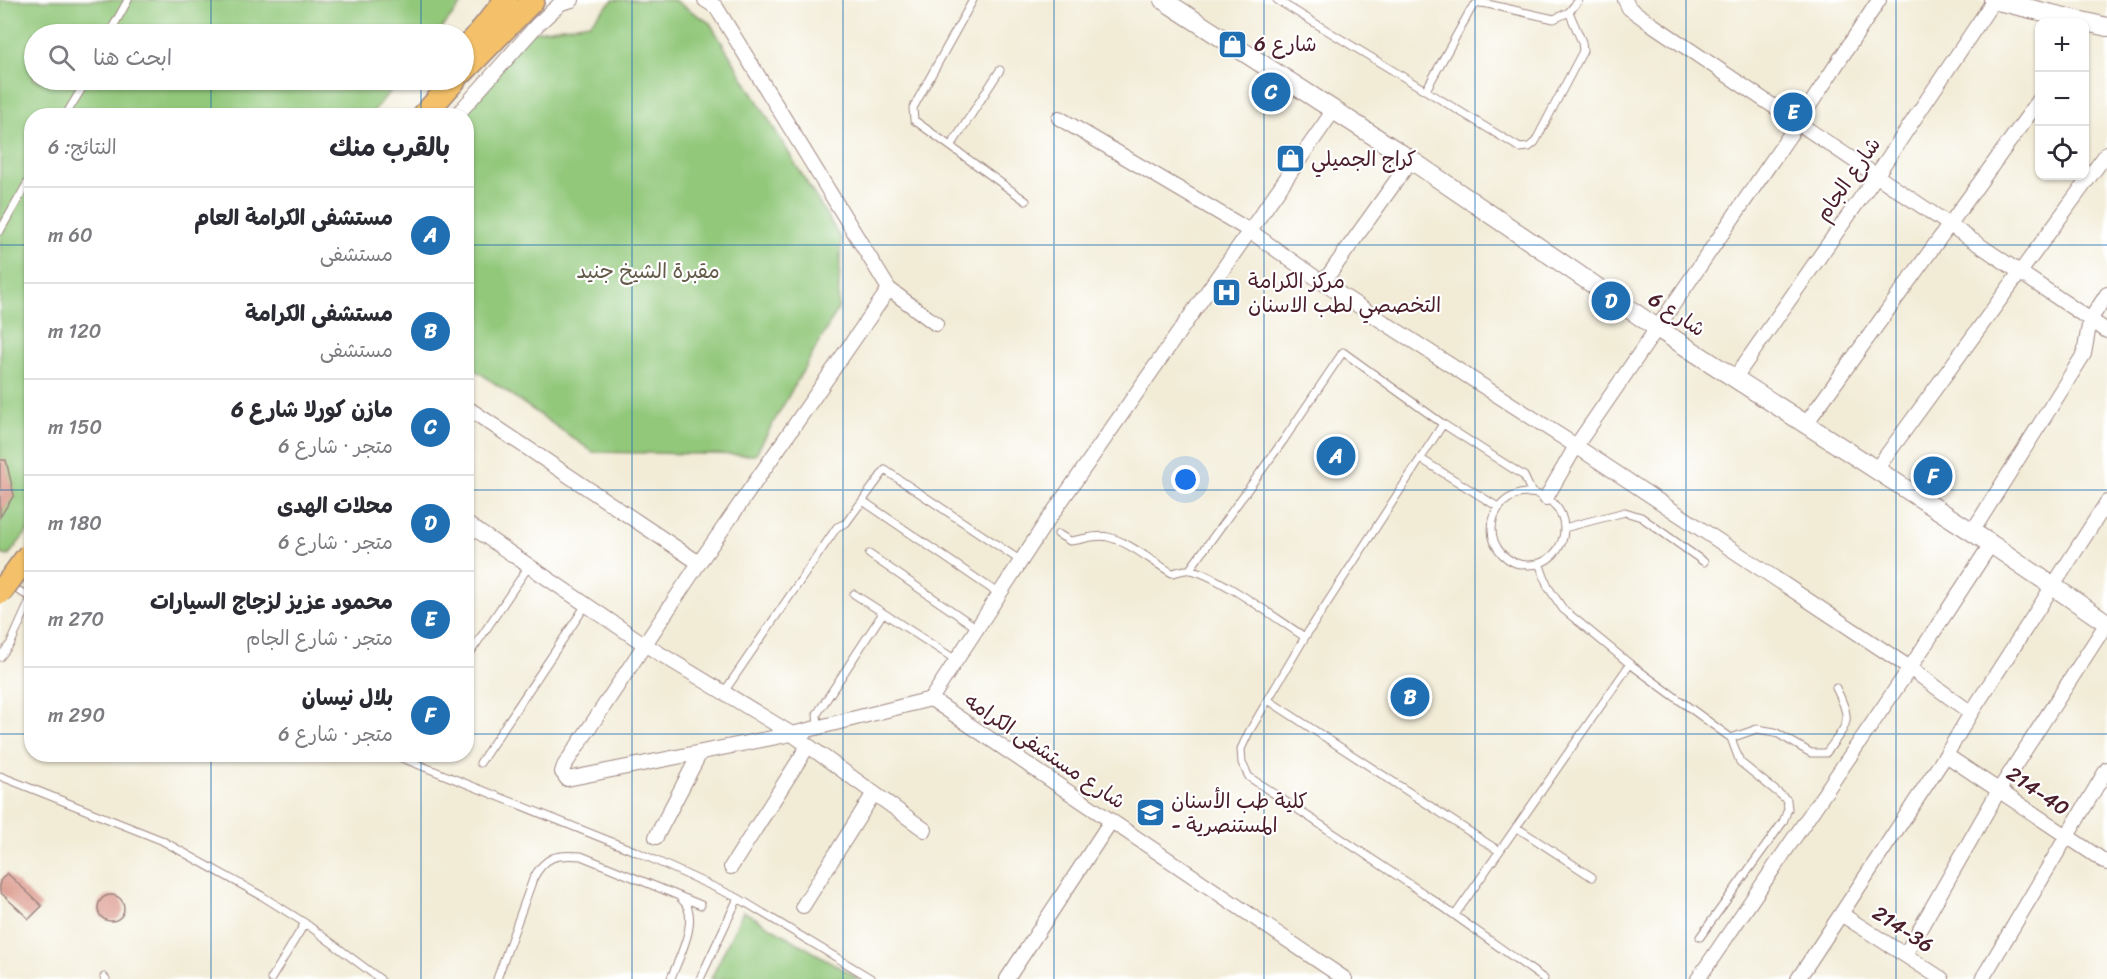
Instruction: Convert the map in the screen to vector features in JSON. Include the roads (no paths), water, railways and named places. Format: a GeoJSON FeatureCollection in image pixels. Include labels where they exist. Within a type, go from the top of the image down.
{"type":"FeatureCollection","features":[{"type":"Feature","properties":{"kind":"main road"},"geometry":{"type":"LineString","coordinates":[[474,40],[506,0]]}},
{"type":"Feature","properties":{"kind":"main road"},"geometry":{"type":"LineString","coordinates":[[474,60],[533,0]]}},
{"type":"Feature","properties":{"kind":"main road"},"geometry":{"type":"LineString","coordinates":[[419,108],[434,90]]}},
{"type":"Feature","properties":{"kind":"main road"},"geometry":{"type":"LineString","coordinates":[[430,108],[446,90]]}},
{"type":"Feature","properties":{"kind":"main road"},"geometry":{"type":"LineString","coordinates":[[0,583],[24,559]]}},
{"type":"Feature","properties":{"kind":"main road"},"geometry":{"type":"LineString","coordinates":[[0,593],[24,561]]}},
{"type":"Feature","properties":{"kind":"street"},"geometry":{"type":"LineString","coordinates":[[463,108],[537,26],[561,3],[572,0]]}},
{"type":"Feature","properties":{"kind":"street"},"geometry":{"type":"LineString","coordinates":[[705,0],[716,7],[889,289],[936,324]]}},
{"type":"Feature","properties":{"kind":"street","name":"شارع 6"},"geometry":{"type":"LineString","coordinates":[[1163,0],[1411,160],[1657,328],[1991,544],[2107,623]]}},
{"type":"Feature","properties":{"kind":"street"},"geometry":{"type":"LineString","coordinates":[[1625,0],[1629,8],[2107,331]]}},
{"type":"Feature","properties":{"kind":"street"},"geometry":{"type":"LineString","coordinates":[[1546,498],[1576,446],[1798,123],[1879,0]]}},
{"type":"Feature","properties":{"kind":"street"},"geometry":{"type":"LineString","coordinates":[[1993,0],[2095,29]]}},
{"type":"Feature","properties":{"kind":"street","name":"شارع الجام"},"geometry":{"type":"LineString","coordinates":[[1734,379],[1876,176],[1993,0]]}},
{"type":"Feature","properties":{"kind":"street"},"geometry":{"type":"LineString","coordinates":[[1805,425],[2035,106]]}},
{"type":"Feature","properties":{"kind":"street"},"geometry":{"type":"LineString","coordinates":[[889,289],[644,644],[564,766],[562,772],[567,779],[792,734],[931,699],[1021,561],[1334,110]]}},
{"type":"Feature","properties":{"kind":"street"},"geometry":{"type":"LineString","coordinates":[[1059,118],[1250,231],[1323,283],[1576,446],[1910,668],[1971,713]]}},
{"type":"Feature","properties":{"kind":"street"},"geometry":{"type":"LineString","coordinates":[[1875,471],[2107,153]]}},
{"type":"Feature","properties":{"kind":"street"},"geometry":{"type":"LineString","coordinates":[[1323,283],[1411,160]]}},
{"type":"Feature","properties":{"kind":"street"},"geometry":{"type":"LineString","coordinates":[[1972,532],[2084,354],[2090,320],[2107,294]]}},
{"type":"Feature","properties":{"kind":"street"},"geometry":{"type":"LineString","coordinates":[[474,412],[699,563]]}},
{"type":"Feature","properties":{"kind":"street"},"geometry":{"type":"LineString","coordinates":[[1798,979],[1946,755],[2107,502]]}},
{"type":"Feature","properties":{"kind":"street"},"geometry":{"type":"LineString","coordinates":[[474,531],[644,644],[792,734],[925,830]]}},
{"type":"Feature","properties":{"kind":"street"},"geometry":{"type":"LineString","coordinates":[[1698,979],[1910,668],[1991,544]]}},
{"type":"Feature","properties":{"kind":"street"},"geometry":{"type":"LineString","coordinates":[[1905,955],[1999,790],[2107,623]]}},
{"type":"Feature","properties":{"kind":"street","name":"شارع مستشفى الكرامه"},"geometry":{"type":"LineString","coordinates":[[931,699],[1345,979]]}},
{"type":"Feature","properties":{"kind":"street"},"geometry":{"type":"LineString","coordinates":[[731,867],[808,746]]}},
{"type":"Feature","properties":{"kind":"street"},"geometry":{"type":"LineString","coordinates":[[656,837],[700,753]]}},
{"type":"Feature","properties":{"kind":"street","name":"214-40"},"geometry":{"type":"LineString","coordinates":[[1946,755],[2107,863]]}},
{"type":"Feature","properties":{"kind":"street"},"geometry":{"type":"LineString","coordinates":[[1982,979],[2107,769]]}},
{"type":"Feature","properties":{"kind":"street"},"geometry":{"type":"LineString","coordinates":[[803,906],[874,793]]}},
{"type":"Feature","properties":{"kind":"street"},"geometry":{"type":"LineString","coordinates":[[1007,979],[1111,821]]}},
{"type":"Feature","properties":{"kind":"street","name":"214-36"},"geometry":{"type":"LineString","coordinates":[[1841,914],[1942,979]]}},
{"type":"Feature","properties":{"kind":"lane"},"geometry":{"type":"LineString","coordinates":[[115,24],[128,0]]}},
{"type":"Feature","properties":{"kind":"lane"},"geometry":{"type":"LineString","coordinates":[[973,0],[913,108],[914,120],[1026,201]]}},
{"type":"Feature","properties":{"kind":"lane"},"geometry":{"type":"LineString","coordinates":[[1278,0],[1521,148],[1529,147],[1535,142],[1583,51],[1582,42],[1569,12]]}},
{"type":"Feature","properties":{"kind":"lane"},"geometry":{"type":"LineString","coordinates":[[1426,90],[1471,9],[1476,4],[1484,3],[1554,19],[1569,12],[1579,0]]}},
{"type":"Feature","properties":{"kind":"lane"},"geometry":{"type":"LineString","coordinates":[[951,146],[1000,70]]}},
{"type":"Feature","properties":{"kind":"lane"},"geometry":{"type":"LineString","coordinates":[[70,108],[81,90]]}},
{"type":"Feature","properties":{"kind":"lane"},"geometry":{"type":"LineString","coordinates":[[0,231],[24,189]]}},
{"type":"Feature","properties":{"kind":"lane"},"geometry":{"type":"LineString","coordinates":[[1190,569],[1283,441],[1343,352],[1443,424],[1524,476],[1532,493]]}},
{"type":"Feature","properties":{"kind":"lane"},"geometry":{"type":"LineString","coordinates":[[1443,424],[1305,637],[1241,749],[1242,763],[1249,777],[1455,915],[1544,979]]}},
{"type":"Feature","properties":{"kind":"lane"},"geometry":{"type":"LineString","coordinates":[[1421,459],[1498,507]]}},
{"type":"Feature","properties":{"kind":"lane"},"geometry":{"type":"LineString","coordinates":[[724,692],[837,527],[846,523],[885,470],[1021,561]]}},
{"type":"Feature","properties":{"kind":"lane"},"geometry":{"type":"LineString","coordinates":[[1524,492],[1539,494],[1546,498],[1552,501],[1561,513],[1564,528],[1561,543],[1552,555],[1539,563],[1524,565],[1509,560],[1498,550],[1492,536],[1492,521],[1498,507],[1509,497],[1524,492]]}},
{"type":"Feature","properties":{"kind":"lane"},"geometry":{"type":"LineString","coordinates":[[863,501],[999,594]]}},
{"type":"Feature","properties":{"kind":"lane"},"geometry":{"type":"LineString","coordinates":[[1564,528],[1624,512],[1641,518],[1704,562]]}},
{"type":"Feature","properties":{"kind":"lane"},"geometry":{"type":"LineString","coordinates":[[1058,534],[1070,541],[1089,537],[1107,537],[1122,543],[1172,573],[1190,569],[1225,586],[1305,637]]}},
{"type":"Feature","properties":{"kind":"lane"},"geometry":{"type":"LineString","coordinates":[[868,554],[977,628]]}},
{"type":"Feature","properties":{"kind":"lane"},"geometry":{"type":"LineString","coordinates":[[1539,563],[1548,586],[1563,609],[1630,664],[1731,738],[1740,762],[1787,800],[1788,809],[1783,822],[1700,938]]}},
{"type":"Feature","properties":{"kind":"lane"},"geometry":{"type":"LineString","coordinates":[[474,647],[529,566]]}},
{"type":"Feature","properties":{"kind":"lane"},"geometry":{"type":"LineString","coordinates":[[0,583],[24,595]]}},
{"type":"Feature","properties":{"kind":"lane"},"geometry":{"type":"LineString","coordinates":[[854,594],[956,660]]}},
{"type":"Feature","properties":{"kind":"lane"},"geometry":{"type":"LineString","coordinates":[[480,763],[586,604]]}},
{"type":"Feature","properties":{"kind":"lane"},"geometry":{"type":"LineString","coordinates":[[818,727],[817,714],[883,613]]}},
{"type":"Feature","properties":{"kind":"lane"},"geometry":{"type":"LineString","coordinates":[[0,657],[11,643],[24,614]]}},
{"type":"Feature","properties":{"kind":"lane"},"geometry":{"type":"LineString","coordinates":[[1455,915],[1630,664]]}},
{"type":"Feature","properties":{"kind":"lane"},"geometry":{"type":"LineString","coordinates":[[1731,738],[1756,729],[1775,732],[1811,753],[1826,753],[1847,724],[1847,708],[1836,688]]}},
{"type":"Feature","properties":{"kind":"lane"},"geometry":{"type":"LineString","coordinates":[[1268,700],[1499,851]]}},
{"type":"Feature","properties":{"kind":"lane"},"geometry":{"type":"LineString","coordinates":[[412,762],[637,852],[738,898],[872,979]]}},
{"type":"Feature","properties":{"kind":"lane"},"geometry":{"type":"LineString","coordinates":[[0,776],[161,840],[262,896],[305,923],[380,979]]}},
{"type":"Feature","properties":{"kind":"lane"},"geometry":{"type":"LineString","coordinates":[[1516,827],[1592,877]]}},
{"type":"Feature","properties":{"kind":"lane"},"geometry":{"type":"LineString","coordinates":[[497,979],[532,879],[538,868],[561,854],[581,856],[701,905]]}},
{"type":"Feature","properties":{"kind":"lane"},"geometry":{"type":"LineString","coordinates":[[671,978],[688,932],[690,916],[686,903],[674,893]]}},
{"type":"Feature","properties":{"kind":"lane"},"geometry":{"type":"LineString","coordinates":[[700,979],[738,898]]}},
{"type":"Feature","properties":{"kind":"lane"},"geometry":{"type":"LineString","coordinates":[[271,979],[305,923]]}},
{"type":"Feature","properties":{"kind":"place","name":"شارع 6"},"geometry":{"type":"Point","coordinates":[1233,44]}},
{"type":"Feature","properties":{"kind":"place","name":"مازن كورلا شارع 6"},"geometry":{"type":"Point","coordinates":[1271,92]}},
{"type":"Feature","properties":{"kind":"place","name":"محمود عزيز لزجاج السيارات"},"geometry":{"type":"Point","coordinates":[1793,112]}},
{"type":"Feature","properties":{"kind":"place","name":"كراج الجميلي"},"geometry":{"type":"Point","coordinates":[1290,159]}},
{"type":"Feature","properties":{"kind":"place","name":"مركز الكرامة التخصصي لطب الاسنان"},"geometry":{"type":"Point","coordinates":[1227,293]}},
{"type":"Feature","properties":{"kind":"place","name":"محلات الهدى"},"geometry":{"type":"Point","coordinates":[1611,301]}},
{"type":"Feature","properties":{"kind":"place","name":"مستشفى الكرامة العام"},"geometry":{"type":"Point","coordinates":[1336,456]}},
{"type":"Feature","properties":{"kind":"place","name":"بلال نيسان"},"geometry":{"type":"Point","coordinates":[1933,476]}},
{"type":"Feature","properties":{"kind":"place","name":"مستشفى الكرامة"},"geometry":{"type":"Point","coordinates":[1410,697]}},
{"type":"Feature","properties":{"kind":"place","name":"كلية طب الأسنان - المستنصرية"},"geometry":{"type":"Point","coordinates":[1150,813]}},
{"type":"Feature","properties":{"kind":"park label","name":"مقبرة الشيخ جنيد"},"geometry":{"type":"Point","coordinates":[648,271]}}]}
